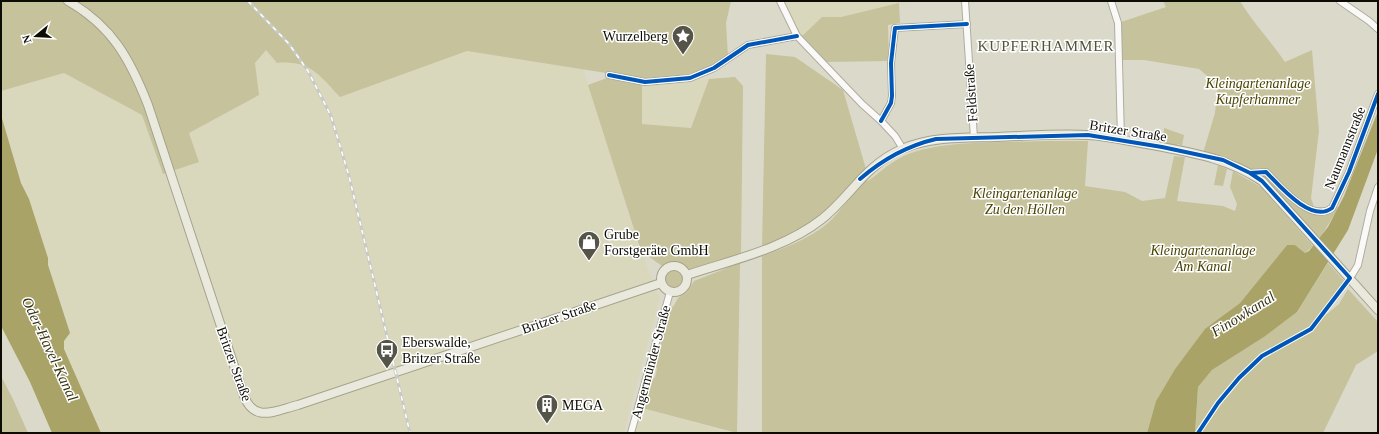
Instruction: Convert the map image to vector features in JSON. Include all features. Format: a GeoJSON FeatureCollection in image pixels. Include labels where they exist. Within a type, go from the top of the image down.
{"type":"FeatureCollection","features":[{"type":"Feature","properties":{"kind":"main road","name":"Britzer Straße"},"geometry":{"type":"LineString","coordinates":[[68,1],[101,25],[121,48],[137,77],[148,105],[244,398],[250,409],[264,413],[298,404],[662,283]]}},
{"type":"Feature","properties":{"kind":"main road","name":"Britzer Straße"},"geometry":{"type":"LineString","coordinates":[[686,275],[766,248],[800,234],[823,218],[868,172],[893,154],[903,149],[936,139],[1088,134],[1121,139],[1223,160],[1250,173],[1262,182],[1378,310]]}},
{"type":"Feature","properties":{"kind":"main road"},"geometry":{"type":"LineString","coordinates":[[669,267],[680,267],[686,275],[685,287],[678,292],[670,292],[662,283],[662,274],[669,267]]}},
{"type":"Feature","properties":{"kind":"street"},"geometry":{"type":"LineString","coordinates":[[780,1],[797,36],[862,104],[881,121],[895,136],[903,149]]}},
{"type":"Feature","properties":{"kind":"street","name":"Feldstraße"},"geometry":{"type":"LineString","coordinates":[[965,1],[974,138]]}},
{"type":"Feature","properties":{"kind":"street"},"geometry":{"type":"LineString","coordinates":[[1111,1],[1118,23],[1121,139]]}},
{"type":"Feature","properties":{"kind":"street"},"geometry":{"type":"LineString","coordinates":[[1340,1],[1378,29]]}},
{"type":"Feature","properties":{"kind":"street"},"geometry":{"type":"LineString","coordinates":[[881,121],[892,96],[891,63],[895,28],[967,24]]}},
{"type":"Feature","properties":{"kind":"street"},"geometry":{"type":"LineString","coordinates":[[609,75],[644,82],[690,78],[714,68],[748,45],[797,36]]}},
{"type":"Feature","properties":{"kind":"street","name":"Naumannstraße"},"geometry":{"type":"LineString","coordinates":[[1250,173],[1266,172],[1297,203],[1322,212],[1332,208],[1349,172],[1378,94]]}},
{"type":"Feature","properties":{"kind":"street"},"geometry":{"type":"LineString","coordinates":[[1350,278],[1358,265],[1368,216],[1378,187]]}},
{"type":"Feature","properties":{"kind":"street","name":"Angermünder Straße"},"geometry":{"type":"LineString","coordinates":[[631,433],[670,292]]}},
{"type":"Feature","properties":{"kind":"shaded area"},"geometry":{"type":"Polygon","coordinates":[[[781,1],[910,1],[841,17],[822,17],[801,37],[781,1]]]}},
{"type":"Feature","properties":{"kind":"shaded area"},"geometry":{"type":"Polygon","coordinates":[[[266,50],[277,63],[289,62],[313,69],[340,96],[467,51],[583,68],[641,251],[660,298],[624,433],[101,433],[64,349],[64,341],[70,333],[48,265],[48,258],[4,130],[1,115],[1,91],[64,73],[142,115],[163,174],[199,162],[189,133],[259,95],[255,63],[266,50]]]}},
{"type":"Feature","properties":{"kind":"shaded area"},"geometry":{"type":"Polygon","coordinates":[[[709,79],[692,128],[642,124],[642,84],[709,79]]]}},
{"type":"Feature","properties":{"kind":"shaded area"},"geometry":{"type":"Polygon","coordinates":[[[642,408],[732,433],[635,433],[642,408]]]}},
{"type":"Feature","properties":{"kind":"green space"},"geometry":{"type":"Polygon","coordinates":[[[1,1],[731,1],[726,23],[728,56],[698,71],[667,78],[644,79],[467,51],[340,97],[320,76],[313,71],[298,64],[277,63],[266,50],[255,63],[259,95],[189,133],[199,162],[163,174],[142,115],[64,73],[1,91],[1,1]]]}},
{"type":"Feature","properties":{"kind":"green space","name":"Kleingartenanlage Kupferhammer"},"geometry":{"type":"Polygon","coordinates":[[[1163,1],[1240,1],[1285,62],[1312,50],[1319,131],[1311,198],[1314,207],[1339,207],[1320,238],[1269,185],[1258,176],[1231,159],[1203,153],[1215,113],[1218,85],[1199,69],[1144,60],[1120,60],[1118,23],[1166,7],[1163,1]]]}},
{"type":"Feature","properties":{"kind":"green space"},"geometry":{"type":"Polygon","coordinates":[[[899,3],[900,23],[888,25],[889,61],[825,62],[801,37],[822,17],[841,17],[899,3]]]}},
{"type":"Feature","properties":{"kind":"green space"},"geometry":{"type":"Polygon","coordinates":[[[766,54],[795,57],[843,90],[866,169],[822,216],[795,234],[762,247],[766,54]]]}},
{"type":"Feature","properties":{"kind":"green space"},"geometry":{"type":"Polygon","coordinates":[[[735,77],[743,86],[741,254],[690,269],[674,264],[662,266],[641,251],[588,85],[607,78],[642,84],[642,124],[691,128],[709,79],[735,77]]]}},
{"type":"Feature","properties":{"kind":"green space"},"geometry":{"type":"Polygon","coordinates":[[[1164,128],[1184,135],[1182,146],[1178,144],[1175,147],[1163,144],[1164,128]]]}},
{"type":"Feature","properties":{"kind":"green space"},"geometry":{"type":"Polygon","coordinates":[[[1088,141],[1085,186],[1125,192],[1142,201],[1165,198],[1174,156],[1185,157],[1177,201],[1223,206],[1235,211],[1237,204],[1230,187],[1233,171],[1261,187],[1313,246],[1305,253],[1295,245],[1287,245],[1240,303],[1205,330],[1175,369],[1156,401],[1147,433],[762,433],[762,256],[779,250],[821,229],[833,218],[867,180],[868,181],[894,161],[912,153],[929,148],[968,143],[1088,141]]]}},
{"type":"Feature","properties":{"kind":"green space"},"geometry":{"type":"Polygon","coordinates":[[[1218,165],[1227,169],[1223,186],[1214,185],[1218,165]]]}},
{"type":"Feature","properties":{"kind":"green space"},"geometry":{"type":"Polygon","coordinates":[[[740,263],[737,433],[642,408],[650,381],[655,377],[657,369],[655,363],[671,306],[673,307],[678,298],[687,292],[694,281],[740,263]]]}},
{"type":"Feature","properties":{"kind":"green space"},"geometry":{"type":"Polygon","coordinates":[[[1328,263],[1346,283],[1324,312],[1327,314],[1339,304],[1348,289],[1378,322],[1378,351],[1356,365],[1323,433],[1195,433],[1198,387],[1212,370],[1264,337],[1297,312],[1328,263]]]}},
{"type":"Feature","properties":{"kind":"green space"},"geometry":{"type":"Polygon","coordinates":[[[674,270],[680,273],[683,279],[680,285],[674,288],[668,285],[665,279],[668,273],[674,270]]]}},
{"type":"Feature","properties":{"kind":"green space"},"geometry":{"type":"Polygon","coordinates":[[[1,376],[13,399],[28,433],[1,433],[1,376]]]}},
{"type":"Feature","properties":{"kind":"water","name":"Finowkanal"},"geometry":{"type":"Polygon","coordinates":[[[1378,111],[1378,149],[1348,230],[1297,312],[1264,337],[1212,370],[1198,387],[1195,433],[1147,433],[1156,401],[1175,369],[1205,329],[1240,303],[1287,245],[1295,245],[1305,253],[1309,251],[1328,227],[1344,196],[1378,111]]]}},
{"type":"Feature","properties":{"kind":"water","name":"Oder-Havel-Kanal"},"geometry":{"type":"Polygon","coordinates":[[[1,115],[21,183],[29,199],[48,258],[48,265],[70,333],[64,341],[64,349],[101,433],[52,433],[30,382],[1,326],[1,115]]]}},
{"type":"Feature","properties":{"kind":"railway"},"geometry":{"type":"LineString","coordinates":[[248,1],[289,44],[308,71],[331,116],[349,176],[410,433]]}},
{"type":"Feature","properties":{"kind":"cycle path"},"geometry":{"type":"LineString","coordinates":[[881,121],[891,103],[891,63],[895,28],[967,24]]}},
{"type":"Feature","properties":{"kind":"cycle path"},"geometry":{"type":"LineString","coordinates":[[609,75],[645,82],[690,78],[714,68],[748,45],[797,36]]}},
{"type":"Feature","properties":{"kind":"cycle path"},"geometry":{"type":"LineString","coordinates":[[1250,173],[1266,172],[1287,193],[1305,207],[1315,211],[1324,212],[1332,208],[1349,172],[1378,94]]}},
{"type":"Feature","properties":{"kind":"cycle path"},"geometry":{"type":"LineString","coordinates":[[860,179],[877,165],[895,154],[915,145],[936,139],[1088,135],[1162,147],[1223,160],[1250,173],[1262,181],[1350,278],[1311,329],[1262,356],[1239,378],[1218,403],[1198,433]]}},
{"type":"Feature","properties":{"kind":"place","name":"Wurzelberg"},"geometry":{"type":"Point","coordinates":[683,56]}},
{"type":"Feature","properties":{"kind":"place","name":"Grube Forstgeräte GmbH"},"geometry":{"type":"Point","coordinates":[589,262]}},
{"type":"Feature","properties":{"kind":"place","name":"Eberswalde, Britzer Straße"},"geometry":{"type":"Point","coordinates":[387,370]}},
{"type":"Feature","properties":{"kind":"place","name":"MEGA"},"geometry":{"type":"Point","coordinates":[547,424]}},
{"type":"Feature","properties":{"kind":"district","name":"KUPFERHAMMER"},"geometry":{"type":"Point","coordinates":[1046,46]}},
{"type":"Feature","properties":{"kind":"park label","name":"Kleingartenanlage Zu den Höllen"},"geometry":{"type":"Point","coordinates":[1025,202]}},
{"type":"Feature","properties":{"kind":"park label","name":"Kleingartenanlage Am Kanal"},"geometry":{"type":"Point","coordinates":[1203,258]}}]}
